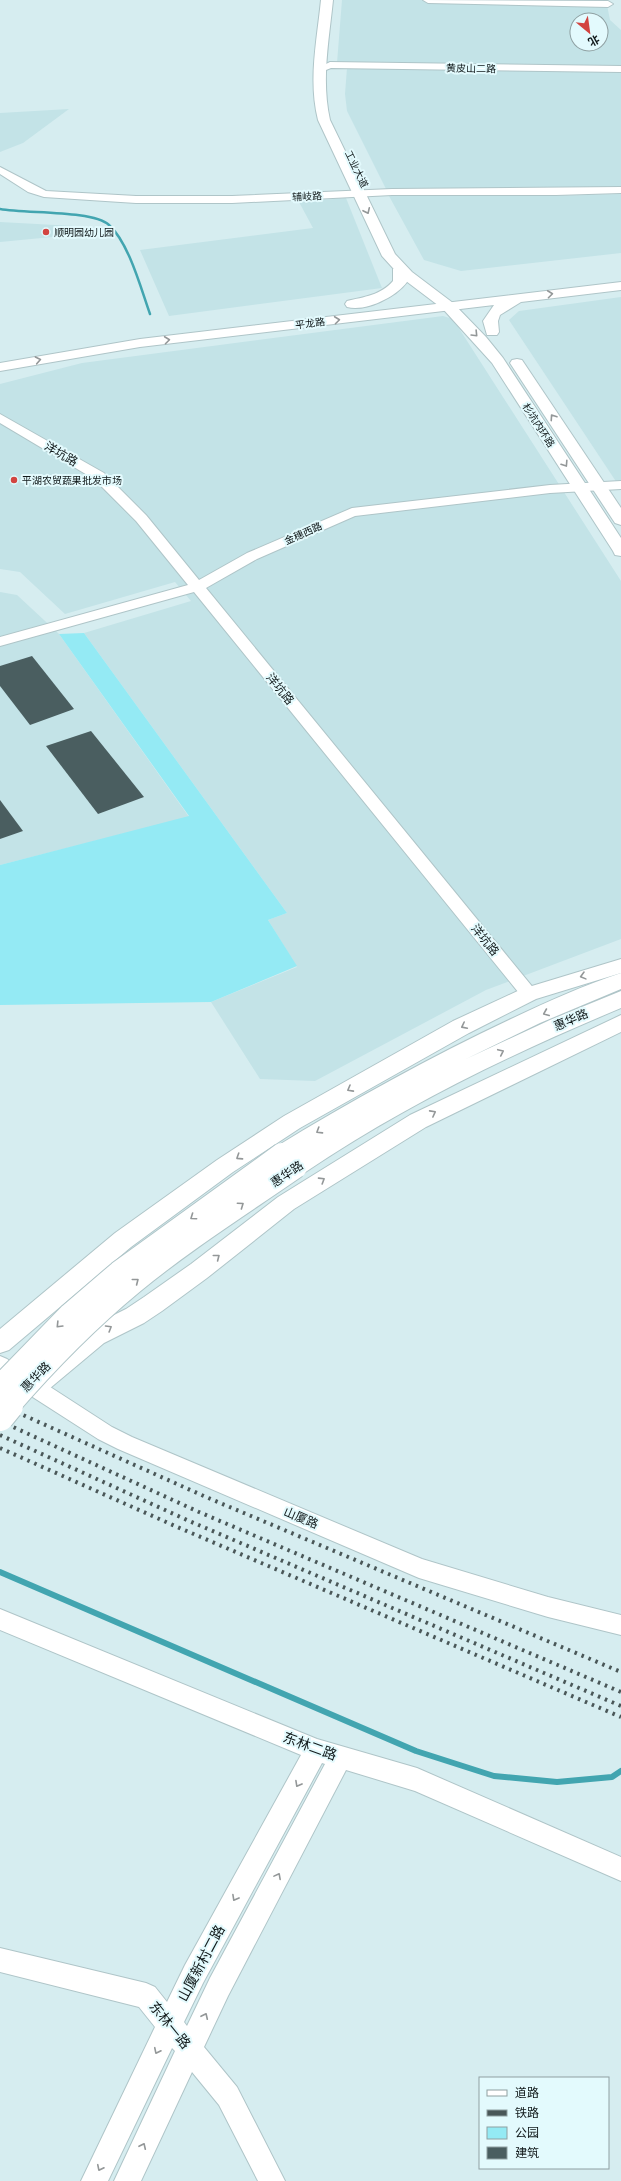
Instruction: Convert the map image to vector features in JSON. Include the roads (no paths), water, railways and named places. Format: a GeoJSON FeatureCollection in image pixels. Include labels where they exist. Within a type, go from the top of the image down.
{"type":"FeatureCollection","features":[{"type":"Feature","properties":{"kind":"street","name":"工业大道"},"geometry":{"type":"LineString","coordinates":[[327,0],[325,67],[330,112],[364,193],[385,249],[400,269],[433,295]]}},
{"type":"Feature","properties":{"kind":"street","name":"工业大道"},"geometry":{"type":"LineString","coordinates":[[325,67],[335,0]]}},
{"type":"Feature","properties":{"kind":"street"},"geometry":{"type":"LineString","coordinates":[[428,0],[608,4]]}},
{"type":"Feature","properties":{"kind":"street","name":"黄皮山二路"},"geometry":{"type":"LineString","coordinates":[[325,67],[621,69]]}},
{"type":"Feature","properties":{"kind":"street","name":"辅岐路"},"geometry":{"type":"LineString","coordinates":[[0,170],[36,191],[69,196],[130,200],[211,200],[364,193],[555,193],[621,190]]}},
{"type":"Feature","properties":{"kind":"street","name":"工业大道"},"geometry":{"type":"LineString","coordinates":[[364,193],[403,256],[448,300]]}},
{"type":"Feature","properties":{"kind":"street"},"geometry":{"type":"LineString","coordinates":[[352,304],[374,299],[391,291],[400,282],[400,269]]}},
{"type":"Feature","properties":{"kind":"street","name":"平龙路"},"geometry":{"type":"LineString","coordinates":[[0,367],[91,350],[448,300],[621,273]]}},
{"type":"Feature","properties":{"kind":"street","name":"平龙路"},"geometry":{"type":"LineString","coordinates":[[0,354],[108,334],[433,295],[463,304],[621,286]]}},
{"type":"Feature","properties":{"kind":"street"},"geometry":{"type":"LineString","coordinates":[[492,332],[489,325],[490,318],[494,312],[513,301],[528,297]]}},
{"type":"Feature","properties":{"kind":"street","name":"杉坑内环路"},"geometry":{"type":"LineString","coordinates":[[448,300],[498,361],[621,551]]}},
{"type":"Feature","properties":{"kind":"street","name":"杉坑内环路"},"geometry":{"type":"LineString","coordinates":[[463,304],[492,332],[515,360],[621,520]]}},
{"type":"Feature","properties":{"kind":"street","name":"洋坑路"},"geometry":{"type":"LineString","coordinates":[[0,418],[99,476],[141,518],[529,994]]}},
{"type":"Feature","properties":{"kind":"street","name":"金穗西路"},"geometry":{"type":"LineString","coordinates":[[0,642],[198,587],[252,556],[352,512],[550,489],[621,485]]}},
{"type":"Feature","properties":{"kind":"street"},"geometry":{"type":"LineString","coordinates":[[0,1343],[123,1240],[237,1158],[292,1122],[461,1027],[529,994],[577,978],[621,966]]}},
{"type":"Feature","properties":{"kind":"street","name":"惠华路"},"geometry":{"type":"LineString","coordinates":[[0,1417],[18,1395],[86,1324],[133,1283],[359,1106],[442,1062],[528,1021],[621,982]]}},
{"type":"Feature","properties":{"kind":"street","name":"惠华路"},"geometry":{"type":"LineString","coordinates":[[0,1386],[70,1314],[119,1272],[289,1160],[372,1119],[453,1075],[541,1033],[621,999]]}},
{"type":"Feature","properties":{"kind":"street"},"geometry":{"type":"LineString","coordinates":[[34,1386],[95,1336],[114,1325],[135,1316],[153,1304],[199,1271],[286,1203],[418,1120],[621,1023]]}},
{"type":"Feature","properties":{"kind":"street","name":"山厦路"},"geometry":{"type":"LineString","coordinates":[[0,1365],[105,1433],[124,1443],[419,1568],[548,1607],[621,1625]]}},
{"type":"Feature","properties":{"kind":"street","name":"东林二路"},"geometry":{"type":"LineString","coordinates":[[0,1620],[316,1750],[417,1780],[621,1869]]}},
{"type":"Feature","properties":{"kind":"street","name":"山厦新村二路"},"geometry":{"type":"LineString","coordinates":[[94,2181],[194,1974],[316,1750]]}},
{"type":"Feature","properties":{"kind":"street"},"geometry":{"type":"LineString","coordinates":[[127,2181],[219,1987],[341,1757]]}},
{"type":"Feature","properties":{"kind":"street","name":"东林一路"},"geometry":{"type":"LineString","coordinates":[[0,1960],[146,1996],[228,2096],[272,2181]]}},
{"type":"Feature","properties":{"kind":"waterway"},"geometry":{"type":"LineString","coordinates":[[0,209],[11,211],[58,213],[88,217],[101,220],[109,225],[123,243],[134,267],[150,314]]}},
{"type":"Feature","properties":{"kind":"waterway"},"geometry":{"type":"LineString","coordinates":[[0,1572],[416,1751],[494,1776],[557,1782],[612,1777],[621,1771]]}},
{"type":"Feature","properties":{"kind":"railway"},"geometry":{"type":"LineString","coordinates":[[0,1405],[5,1407]]}},
{"type":"Feature","properties":{"kind":"railway"},"geometry":{"type":"LineString","coordinates":[[3,1406],[206,1497],[621,1672]]}},
{"type":"Feature","properties":{"kind":"railway"},"geometry":{"type":"LineString","coordinates":[[0,1421],[199,1512],[621,1692]]}},
{"type":"Feature","properties":{"kind":"railway"},"geometry":{"type":"LineString","coordinates":[[0,1435],[187,1520],[621,1706]]}},
{"type":"Feature","properties":{"kind":"railway"},"geometry":{"type":"LineString","coordinates":[[0,1448],[175,1526],[621,1717]]}},
{"type":"Feature","properties":{"kind":"place","name":"顺明园幼儿园"},"geometry":{"type":"Point","coordinates":[46,232]}},
{"type":"Feature","properties":{"kind":"place","name":"平湖农贸蔬果批发市场"},"geometry":{"type":"Point","coordinates":[14,480]}}]}
